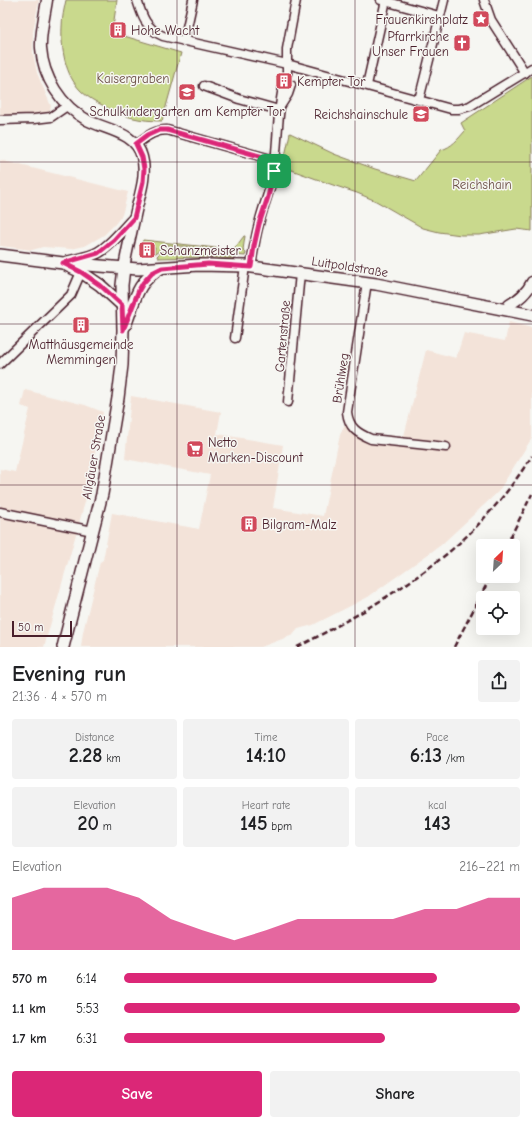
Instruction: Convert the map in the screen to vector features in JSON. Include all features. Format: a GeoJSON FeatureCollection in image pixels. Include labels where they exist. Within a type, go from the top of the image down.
{"type":"FeatureCollection","features":[{"type":"Feature","properties":{"kind":"main road"},"geometry":{"type":"LineString","coordinates":[[0,255],[63,263],[81,272],[100,285],[122,305]]}},
{"type":"Feature","properties":{"kind":"main road","name":"Luitpoldstraße"},"geometry":{"type":"LineString","coordinates":[[63,263],[144,269],[208,264],[248,266],[368,282],[494,308],[532,314]]}},
{"type":"Feature","properties":{"kind":"main road","name":"Allgäuer Straße"},"geometry":{"type":"LineString","coordinates":[[63,647],[102,494],[118,398],[122,365],[122,285],[124,268]]}},
{"type":"Feature","properties":{"kind":"main road"},"geometry":{"type":"LineString","coordinates":[[123,330],[143,283],[152,273],[162,268]]}},
{"type":"Feature","properties":{"kind":"main road"},"geometry":{"type":"LineString","coordinates":[[494,308],[509,305]]}},
{"type":"Feature","properties":{"kind":"street"},"geometry":{"type":"LineString","coordinates":[[47,0],[40,42],[44,66],[58,95],[67,106],[85,119],[119,132],[136,144],[142,157],[144,169],[143,182],[126,252],[124,268]]}},
{"type":"Feature","properties":{"kind":"street"},"geometry":{"type":"LineString","coordinates":[[137,0],[144,21],[152,30],[162,36],[287,64],[451,109],[463,108],[476,102],[532,68]]}},
{"type":"Feature","properties":{"kind":"street"},"geometry":{"type":"LineString","coordinates":[[184,41],[193,0]]}},
{"type":"Feature","properties":{"kind":"street"},"geometry":{"type":"LineString","coordinates":[[235,338],[248,266],[274,171],[280,109],[288,82],[287,48],[296,0]]}},
{"type":"Feature","properties":{"kind":"street"},"geometry":{"type":"LineString","coordinates":[[367,85],[384,0],[439,16]]}},
{"type":"Feature","properties":{"kind":"street"},"geometry":{"type":"LineString","coordinates":[[419,100],[444,0]]}},
{"type":"Feature","properties":{"kind":"street"},"geometry":{"type":"LineString","coordinates":[[484,0],[491,20],[525,73]]}},
{"type":"Feature","properties":{"kind":"street"},"geometry":{"type":"LineString","coordinates":[[204,86],[238,99],[280,109]]}},
{"type":"Feature","properties":{"kind":"street"},"geometry":{"type":"LineString","coordinates":[[0,120],[51,117],[67,106]]}},
{"type":"Feature","properties":{"kind":"street"},"geometry":{"type":"LineString","coordinates":[[136,144],[148,135],[159,130],[167,130],[274,160]]}},
{"type":"Feature","properties":{"kind":"street"},"geometry":{"type":"LineString","coordinates":[[63,263],[98,253],[114,240],[134,218]]}},
{"type":"Feature","properties":{"kind":"street"},"geometry":{"type":"LineString","coordinates":[[0,364],[71,295],[81,272]]}},
{"type":"Feature","properties":{"kind":"street","name":"Gartenstraße"},"geometry":{"type":"LineString","coordinates":[[288,402],[300,273]]}},
{"type":"Feature","properties":{"kind":"street","name":"Brühlweg"},"geometry":{"type":"LineString","coordinates":[[368,282],[347,412],[348,419],[353,428],[362,436],[371,439],[446,447]]}},
{"type":"Feature","properties":{"kind":"street"},"geometry":{"type":"LineString","coordinates":[[509,305],[519,299],[530,287],[532,282]]}},
{"type":"Feature","properties":{"kind":"street"},"geometry":{"type":"LineString","coordinates":[[0,512],[93,531]]}},
{"type":"Feature","properties":{"kind":"shaded area"},"geometry":{"type":"Polygon","coordinates":[[[0,0],[39,0],[33,32],[33,53],[37,73],[51,106],[47,115],[0,116],[0,0]]]}},
{"type":"Feature","properties":{"kind":"shaded area"},"geometry":{"type":"Polygon","coordinates":[[[0,160],[128,192],[122,215],[104,235],[85,246],[71,249],[43,247],[32,250],[0,246],[0,160]]]}},
{"type":"Feature","properties":{"kind":"shaded area"},"geometry":{"type":"Polygon","coordinates":[[[509,322],[532,328],[532,438],[498,492],[441,545],[368,597],[313,625],[298,629],[293,635],[261,647],[81,647],[83,632],[100,562],[103,560],[112,513],[199,529],[210,475],[125,459],[131,396],[221,412],[217,434],[283,445],[273,508],[323,516],[340,435],[345,424],[356,426],[371,435],[404,436],[426,350],[456,358],[464,333],[505,341],[509,322]]]}},
{"type":"Feature","properties":{"kind":"shaded area"},"geometry":{"type":"Polygon","coordinates":[[[25,390],[85,405],[103,412],[87,495],[44,647],[0,647],[0,469],[15,472],[30,409],[21,406],[25,390]]]}},
{"type":"Feature","properties":{"kind":"green space","name":"Kaisergraben"},"geometry":{"type":"Polygon","coordinates":[[[66,0],[117,0],[113,27],[114,33],[181,53],[162,121],[125,116],[98,103],[81,91],[76,85],[68,70],[63,53],[62,20],[66,0]]]}},
{"type":"Feature","properties":{"kind":"green space","name":"Reichshain"},"geometry":{"type":"Polygon","coordinates":[[[532,76],[532,231],[516,229],[479,235],[461,235],[423,228],[376,201],[286,168],[285,166],[284,161],[290,133],[334,154],[375,169],[416,181],[441,150],[452,145],[465,131],[461,123],[532,76]]]}},
{"type":"Feature","properties":{"kind":"green space"},"geometry":{"type":"Polygon","coordinates":[[[244,236],[243,250],[246,253],[245,256],[234,255],[232,253],[244,236]]]}},
{"type":"Feature","properties":{"kind":"green space"},"geometry":{"type":"Polygon","coordinates":[[[143,240],[227,250],[167,245],[154,253],[155,247],[142,245],[143,240]]]}},
{"type":"Feature","properties":{"kind":"green space"},"geometry":{"type":"Polygon","coordinates":[[[165,248],[208,251],[216,255],[234,259],[206,257],[158,258],[157,256],[165,248]]]}},
{"type":"Feature","properties":{"kind":"tunnel"},"geometry":{"type":"LineString","coordinates":[[283,88],[287,74]]}},
{"type":"Feature","properties":{"kind":"railway"},"geometry":{"type":"LineString","coordinates":[[297,647],[364,611],[429,568],[459,544],[493,509],[532,456]]}},
{"type":"Feature","properties":{"kind":"railway"},"geometry":{"type":"LineString","coordinates":[[510,539],[532,494]]}},
{"type":"Feature","properties":{"kind":"railway"},"geometry":{"type":"LineString","coordinates":[[454,647],[487,583]]}},
{"type":"Feature","properties":{"kind":"place","name":"Frauenkirchplatz"},"geometry":{"type":"Point","coordinates":[481,19]}},
{"type":"Feature","properties":{"kind":"place","name":"Hohe Wacht"},"geometry":{"type":"Point","coordinates":[118,30]}},
{"type":"Feature","properties":{"kind":"place","name":"Pfarrkirche Unser Frauen"},"geometry":{"type":"Point","coordinates":[462,43]}},
{"type":"Feature","properties":{"kind":"place","name":"Kempter Tor"},"geometry":{"type":"Point","coordinates":[284,81]}},
{"type":"Feature","properties":{"kind":"place","name":"Schulkindergarten am Kempter Tor"},"geometry":{"type":"Point","coordinates":[187,92]}},
{"type":"Feature","properties":{"kind":"place","name":"Reichshainschule"},"geometry":{"type":"Point","coordinates":[421,114]}},
{"type":"Feature","properties":{"kind":"place","name":"Schanzmeister"},"geometry":{"type":"Point","coordinates":[147,250]}},
{"type":"Feature","properties":{"kind":"place","name":"Matthäusgemeinde Memmingen"},"geometry":{"type":"Point","coordinates":[81,325]}},
{"type":"Feature","properties":{"kind":"place","name":"Netto Marken-Discount"},"geometry":{"type":"Point","coordinates":[195,449]}},
{"type":"Feature","properties":{"kind":"place","name":"Bilgram-Malz"},"geometry":{"type":"Point","coordinates":[249,524]}},
{"type":"Feature","properties":{"kind":"route"},"geometry":{"type":"LineString","coordinates":[[159,130],[167,130],[274,160],[274,171],[268,197],[259,224],[251,267],[208,264],[162,268],[152,273],[143,283],[123,330],[122,305],[100,285],[81,272],[63,263],[98,253],[114,240],[134,218],[143,182],[144,169],[142,157],[136,144],[148,135],[159,130]]}}]}
